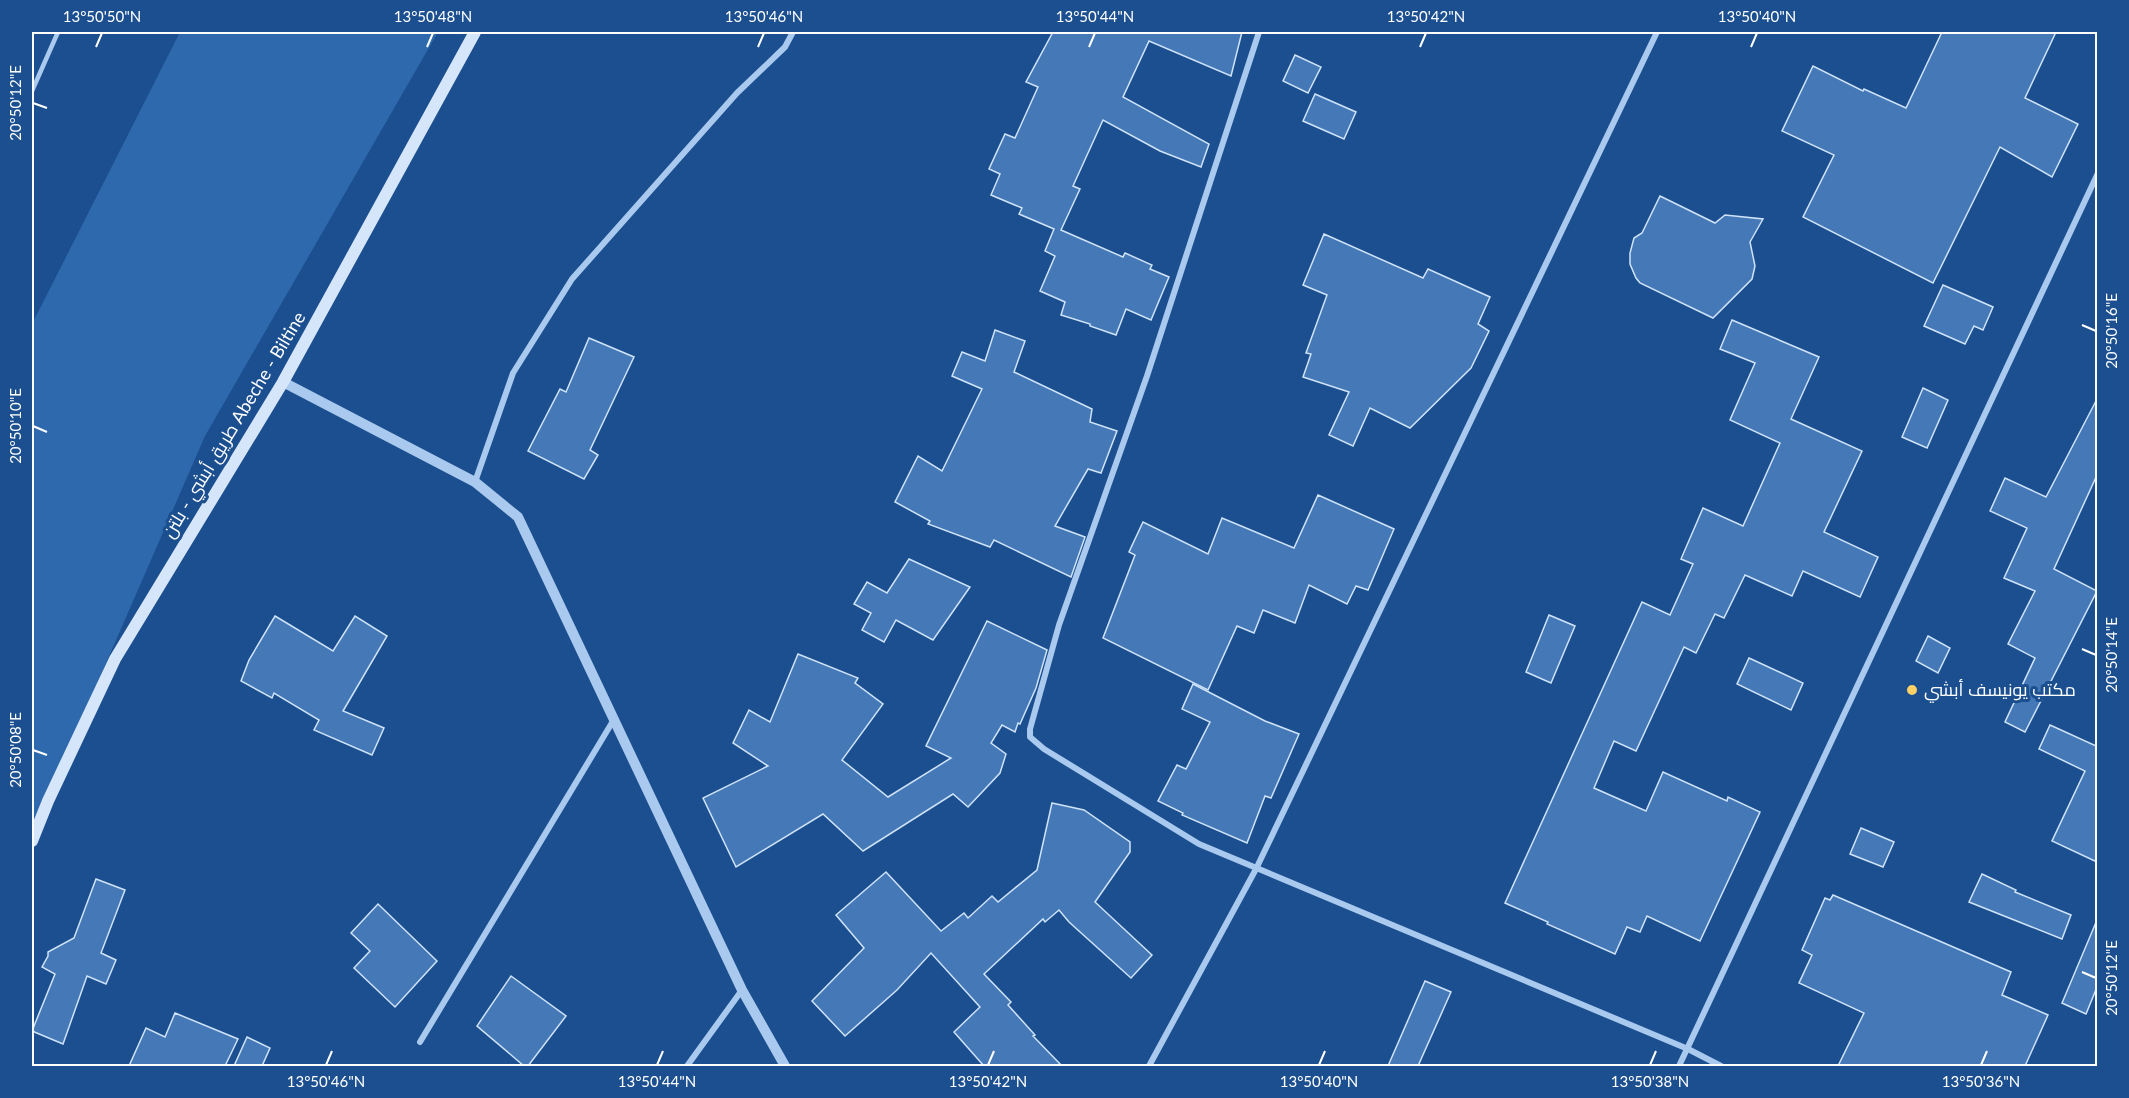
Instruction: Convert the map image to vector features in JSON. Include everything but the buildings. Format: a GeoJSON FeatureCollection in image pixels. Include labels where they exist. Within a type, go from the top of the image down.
{"type":"FeatureCollection","features":[{"type":"Feature","properties":{"kind":"main road","name":"طريق أبشي - بلتن Abeche - Biltine"},"geometry":{"type":"LineString","coordinates":[[32,841],[48,801],[115,659],[283,382],[475,32]]}},
{"type":"Feature","properties":{"kind":"street"},"geometry":{"type":"LineString","coordinates":[[475,482],[513,373],[572,279],[737,93],[785,47],[793,32]]}},
{"type":"Feature","properties":{"kind":"street"},"geometry":{"type":"LineString","coordinates":[[1259,32],[1147,376],[1059,625],[1030,729],[1030,737],[1044,749],[1199,844],[1688,1049],[1721,1066]]}},
{"type":"Feature","properties":{"kind":"street"},"geometry":{"type":"LineString","coordinates":[[1149,1066],[1256,869],[1657,32]]}},
{"type":"Feature","properties":{"kind":"street"},"geometry":{"type":"LineString","coordinates":[[1679,1066],[2097,173]]}},
{"type":"Feature","properties":{"kind":"street"},"geometry":{"type":"LineString","coordinates":[[283,382],[475,482],[518,517],[742,990],[785,1066]]}},
{"type":"Feature","properties":{"kind":"street"},"geometry":{"type":"LineString","coordinates":[[420,1042],[613,721]]}},
{"type":"Feature","properties":{"kind":"street"},"geometry":{"type":"LineString","coordinates":[[687,1066],[742,990]]}},
{"type":"Feature","properties":{"kind":"lane"},"geometry":{"type":"LineString","coordinates":[[32,91],[58,32]]}},
{"type":"Feature","properties":{"kind":"shaded area"},"geometry":{"type":"Polygon","coordinates":[[[180,32],[438,32],[205,436],[32,833],[32,324],[180,32]]]}},
{"type":"Feature","properties":{"kind":"place","name":"مكتب يونيسف أبشي"},"geometry":{"type":"Point","coordinates":[1912,690]}}]}
